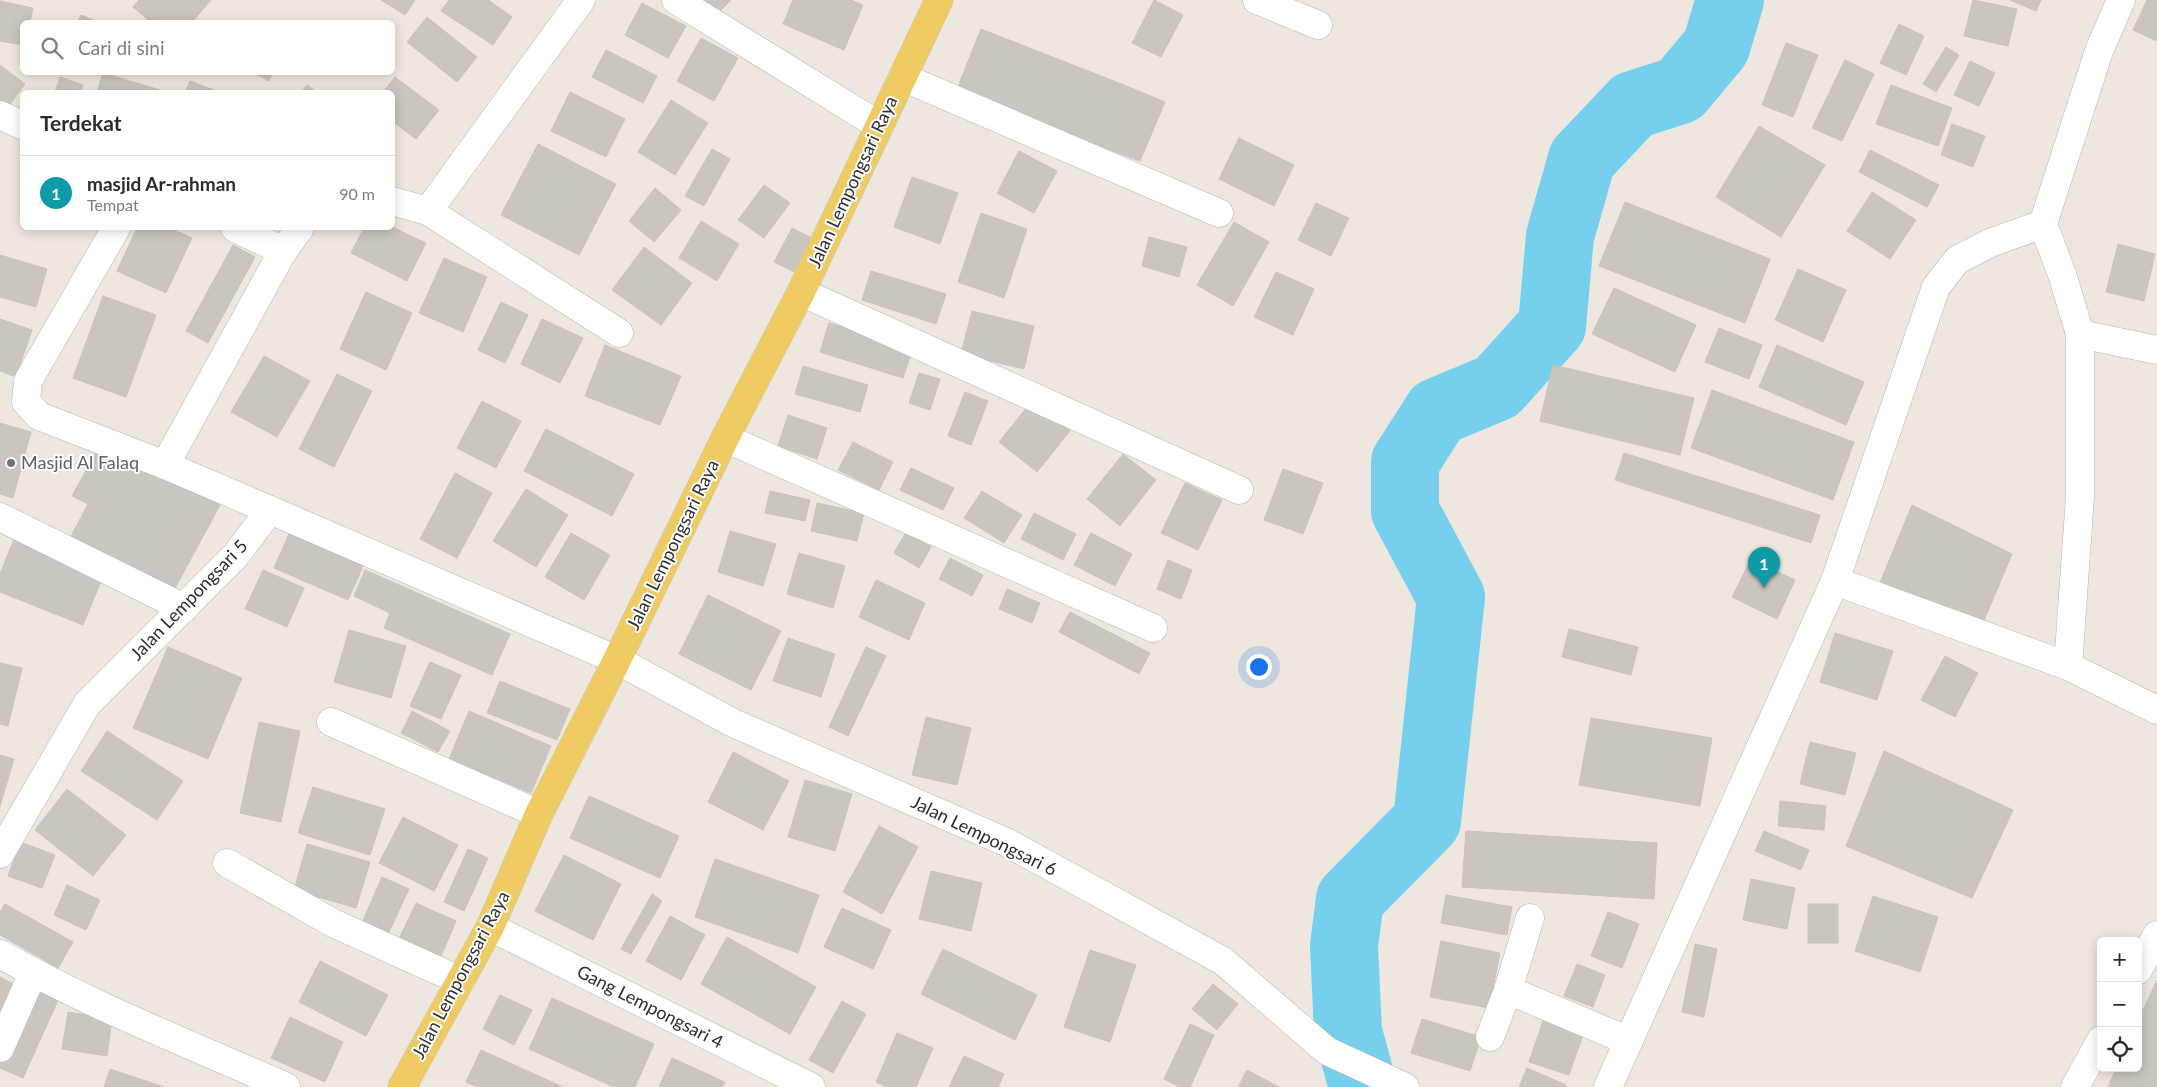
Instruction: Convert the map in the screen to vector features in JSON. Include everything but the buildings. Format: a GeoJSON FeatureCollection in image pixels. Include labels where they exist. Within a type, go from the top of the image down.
{"type":"FeatureCollection","features":[{"type":"Feature","properties":{"kind":"main road","name":"Jalan Lempongsari Raya"},"geometry":{"type":"LineString","coordinates":[[402,1087],[490,927],[539,814],[618,660],[725,438],[801,292],[939,0]]}},
{"type":"Feature","properties":{"kind":"street"},"geometry":{"type":"LineString","coordinates":[[428,210],[580,0]]}},
{"type":"Feature","properties":{"kind":"street"},"geometry":{"type":"LineString","coordinates":[[676,0],[880,126]]}},
{"type":"Feature","properties":{"kind":"street"},"geometry":{"type":"LineString","coordinates":[[1257,0],[1318,25]]}},
{"type":"Feature","properties":{"kind":"street"},"geometry":{"type":"LineString","coordinates":[[2068,666],[2080,497],[2080,334],[2063,277],[2043,224],[2099,51],[2121,0]]}},
{"type":"Feature","properties":{"kind":"street"},"geometry":{"type":"LineString","coordinates":[[902,77],[1219,213]]}},
{"type":"Feature","properties":{"kind":"street"},"geometry":{"type":"LineString","coordinates":[[0,114],[20,124]]}},
{"type":"Feature","properties":{"kind":"street"},"geometry":{"type":"LineString","coordinates":[[395,202],[428,210],[619,332]]}},
{"type":"Feature","properties":{"kind":"street"},"geometry":{"type":"LineString","coordinates":[[1608,1087],[1835,581],[1936,287],[1957,260],[1990,243],[2043,224]]}},
{"type":"Feature","properties":{"kind":"street"},"geometry":{"type":"LineString","coordinates":[[115,230],[28,381],[26,402],[40,416],[165,465],[618,660]]}},
{"type":"Feature","properties":{"kind":"street"},"geometry":{"type":"LineString","coordinates":[[240,230],[282,251]]}},
{"type":"Feature","properties":{"kind":"street"},"geometry":{"type":"LineString","coordinates":[[165,465],[282,251],[298,230]]}},
{"type":"Feature","properties":{"kind":"street"},"geometry":{"type":"LineString","coordinates":[[801,292],[1239,490]]}},
{"type":"Feature","properties":{"kind":"street"},"geometry":{"type":"LineString","coordinates":[[2080,334],[2157,350]]}},
{"type":"Feature","properties":{"kind":"street"},"geometry":{"type":"LineString","coordinates":[[725,438],[1153,628]]}},
{"type":"Feature","properties":{"kind":"street","name":"Jalan Lempongsari 5"},"geometry":{"type":"LineString","coordinates":[[0,854],[87,704],[236,555],[270,510]]}},
{"type":"Feature","properties":{"kind":"street"},"geometry":{"type":"LineString","coordinates":[[0,517],[184,608]]}},
{"type":"Feature","properties":{"kind":"street"},"geometry":{"type":"LineString","coordinates":[[1835,581],[2068,666],[2157,710]]}},
{"type":"Feature","properties":{"kind":"street","name":"Jalan Lempongsari 6"},"geometry":{"type":"LineString","coordinates":[[618,660],[734,723],[1006,842],[1223,962],[1327,1051],[1403,1086]]}},
{"type":"Feature","properties":{"kind":"street"},"geometry":{"type":"LineString","coordinates":[[332,722],[539,814]]}},
{"type":"Feature","properties":{"kind":"street"},"geometry":{"type":"LineString","coordinates":[[227,863],[333,923],[460,981]]}},
{"type":"Feature","properties":{"kind":"street"},"geometry":{"type":"LineString","coordinates":[[1490,1037],[1508,990],[1530,918]]}},
{"type":"Feature","properties":{"kind":"street","name":"Gang Lempongsari 4"},"geometry":{"type":"LineString","coordinates":[[490,927],[811,1087]]}},
{"type":"Feature","properties":{"kind":"street"},"geometry":{"type":"LineString","coordinates":[[2142,963],[2157,935]]}},
{"type":"Feature","properties":{"kind":"street"},"geometry":{"type":"LineString","coordinates":[[0,954],[33,973],[91,1000],[286,1087]]}},
{"type":"Feature","properties":{"kind":"street"},"geometry":{"type":"LineString","coordinates":[[0,1048],[33,973]]}},
{"type":"Feature","properties":{"kind":"street"},"geometry":{"type":"LineString","coordinates":[[1508,990],[1628,1041]]}},
{"type":"Feature","properties":{"kind":"street"},"geometry":{"type":"LineString","coordinates":[[2075,1087],[2097,1047]]}},
{"type":"Feature","properties":{"kind":"waterway"},"geometry":{"type":"LineString","coordinates":[[1363,1087],[1348,1032],[1344,946],[1350,899],[1427,821],[1451,597],[1405,511],[1405,462],[1437,412],[1497,387],[1552,326],[1560,236],[1582,159],[1633,105],[1680,90],[1716,47],[1730,0]]}},
{"type":"Feature","properties":{"kind":"place","name":"Masjid Al Falaq"},"geometry":{"type":"Point","coordinates":[11,463]}},
{"type":"Feature","properties":{"kind":"place","name":"masjid Ar-rahman"},"geometry":{"type":"Point","coordinates":[1764,588]}}]}
